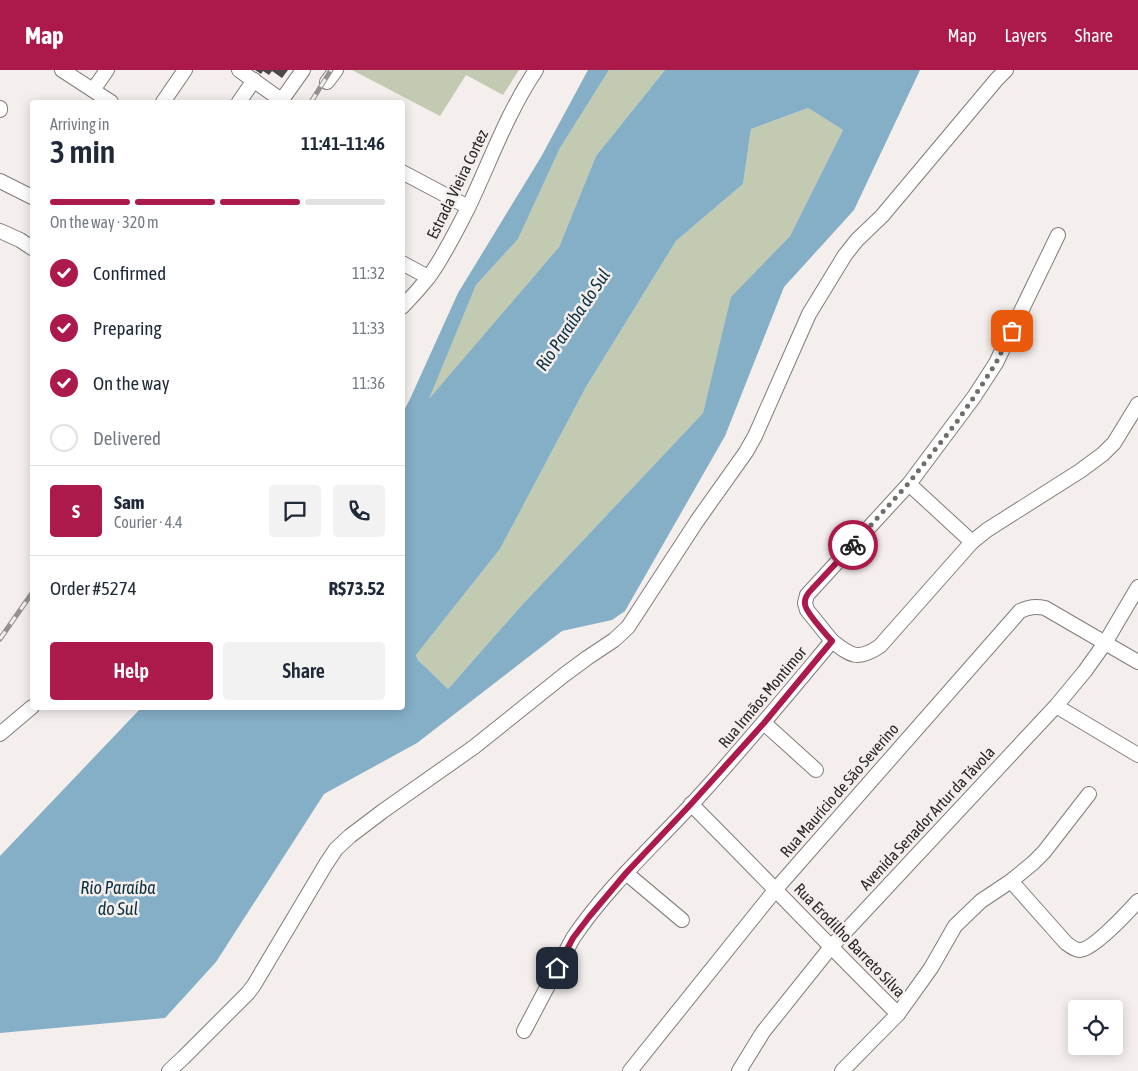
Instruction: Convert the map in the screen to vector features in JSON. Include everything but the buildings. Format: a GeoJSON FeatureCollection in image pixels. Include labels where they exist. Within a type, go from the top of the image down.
{"type":"FeatureCollection","features":[{"type":"Feature","properties":{"kind":"street"},"geometry":{"type":"LineString","coordinates":[[62,70],[108,100]]}},
{"type":"Feature","properties":{"kind":"street"},"geometry":{"type":"LineString","coordinates":[[93,90],[106,70]]}},
{"type":"Feature","properties":{"kind":"street"},"geometry":{"type":"LineString","coordinates":[[164,100],[185,70]]}},
{"type":"Feature","properties":{"kind":"street"},"geometry":{"type":"LineString","coordinates":[[239,70],[279,100]]}},
{"type":"Feature","properties":{"kind":"street"},"geometry":{"type":"LineString","coordinates":[[283,100],[303,70]]}},
{"type":"Feature","properties":{"kind":"street"},"geometry":{"type":"LineString","coordinates":[[327,82],[336,70]]}},
{"type":"Feature","properties":{"kind":"street","name":"Estrada Vieira Cortez"},"geometry":{"type":"LineString","coordinates":[[405,304],[428,277],[451,241],[519,95],[536,70]]}},
{"type":"Feature","properties":{"kind":"street"},"geometry":{"type":"LineString","coordinates":[[169,1071],[248,993],[336,849],[383,811],[474,748],[570,670],[614,640],[628,627],[697,521],[746,452],[755,436],[806,320],[845,255],[857,240],[882,216],[1006,70]]}},
{"type":"Feature","properties":{"kind":"street"},"geometry":{"type":"LineString","coordinates":[[240,100],[254,80]]}},
{"type":"Feature","properties":{"kind":"street"},"geometry":{"type":"LineString","coordinates":[[405,174],[468,207]]}},
{"type":"Feature","properties":{"kind":"street"},"geometry":{"type":"LineString","coordinates":[[0,181],[30,195]]}},
{"type":"Feature","properties":{"kind":"street"},"geometry":{"type":"LineString","coordinates":[[0,231],[30,247]]}},
{"type":"Feature","properties":{"kind":"street"},"geometry":{"type":"LineString","coordinates":[[1058,235],[996,363],[974,397],[908,484],[807,595],[805,600],[807,610],[832,641],[847,653],[858,656],[871,652],[880,646],[972,542],[987,530],[1080,472],[1103,454],[1114,443],[1138,404]]}},
{"type":"Feature","properties":{"kind":"street"},"geometry":{"type":"LineString","coordinates":[[405,265],[428,277]]}},
{"type":"Feature","properties":{"kind":"street"},"geometry":{"type":"LineString","coordinates":[[908,484],[972,542]]}},
{"type":"Feature","properties":{"kind":"street","name":"Avenida Senador Artur da Távola"},"geometry":{"type":"LineString","coordinates":[[738,1071],[763,1032],[831,948],[1056,706],[1085,671],[1105,643],[1138,587]]}},
{"type":"Feature","properties":{"kind":"street","name":"Rua Maurício de São Severino"},"geometry":{"type":"LineString","coordinates":[[630,1071],[776,889],[1020,611],[1035,606],[1045,608],[1138,662]]}},
{"type":"Feature","properties":{"kind":"street","name":"Rua Irmãos Montimor"},"geometry":{"type":"LineString","coordinates":[[524,1031],[573,938],[585,922],[626,873],[764,723],[832,641]]}},
{"type":"Feature","properties":{"kind":"street"},"geometry":{"type":"LineString","coordinates":[[1056,706],[1138,755]]}},
{"type":"Feature","properties":{"kind":"street"},"geometry":{"type":"LineString","coordinates":[[0,734],[30,709]]}},
{"type":"Feature","properties":{"kind":"street"},"geometry":{"type":"LineString","coordinates":[[764,723],[816,770]]}},
{"type":"Feature","properties":{"kind":"street"},"geometry":{"type":"LineString","coordinates":[[842,1071],[898,1014],[931,968],[955,926],[981,901],[1011,882],[1033,863],[1090,794]]}},
{"type":"Feature","properties":{"kind":"street","name":"Rua Erodilho Barreto Silva"},"geometry":{"type":"LineString","coordinates":[[691,804],[898,1014]]}},
{"type":"Feature","properties":{"kind":"street"},"geometry":{"type":"LineString","coordinates":[[626,873],[682,920]]}},
{"type":"Feature","properties":{"kind":"street"},"geometry":{"type":"LineString","coordinates":[[1011,882],[1066,943],[1079,951],[1085,950],[1108,932],[1138,901]]}},
{"type":"Feature","properties":{"kind":"green space"},"geometry":{"type":"Polygon","coordinates":[[[352,70],[519,70],[503,95],[466,75],[440,116],[352,70]]]}},
{"type":"Feature","properties":{"kind":"green space"},"geometry":{"type":"Polygon","coordinates":[[[609,70],[665,70],[596,156],[559,247],[428,401],[476,285],[518,239],[560,148],[609,70]]]}},
{"type":"Feature","properties":{"kind":"green space"},"geometry":{"type":"Polygon","coordinates":[[[808,108],[843,130],[790,236],[732,297],[703,413],[522,605],[448,689],[418,660],[416,655],[500,549],[586,387],[676,241],[743,184],[751,129],[808,108]]]}},
{"type":"Feature","properties":{"kind":"water","name":"Rio Paraíba do Sul"},"geometry":{"type":"Polygon","coordinates":[[[588,70],[609,70],[560,148],[518,239],[476,285],[429,399],[559,247],[596,156],[665,70],[920,70],[854,210],[784,287],[725,436],[625,611],[612,620],[562,631],[417,743],[324,794],[216,962],[165,1018],[0,1033],[0,856],[139,710],[405,710],[405,408],[458,293],[541,157],[588,70]],[[808,108],[751,129],[743,184],[676,241],[586,387],[500,549],[416,655],[418,660],[448,689],[522,605],[703,413],[731,297],[790,236],[843,130],[808,108]]]}},
{"type":"Feature","properties":{"kind":"railway"},"geometry":{"type":"LineString","coordinates":[[312,100],[331,70]]}},
{"type":"Feature","properties":{"kind":"railway"},"geometry":{"type":"LineString","coordinates":[[0,639],[30,596]]}},
{"type":"Feature","properties":{"kind":"way so far"},"geometry":{"type":"LineString","coordinates":[[853,545],[908,484],[956,423],[996,363],[1012,331]]}},
{"type":"Feature","properties":{"kind":"route"},"geometry":{"type":"LineString","coordinates":[[557,968],[573,938],[626,873],[764,723],[832,641],[805,607],[805,600],[812,589],[853,545]]}}]}
